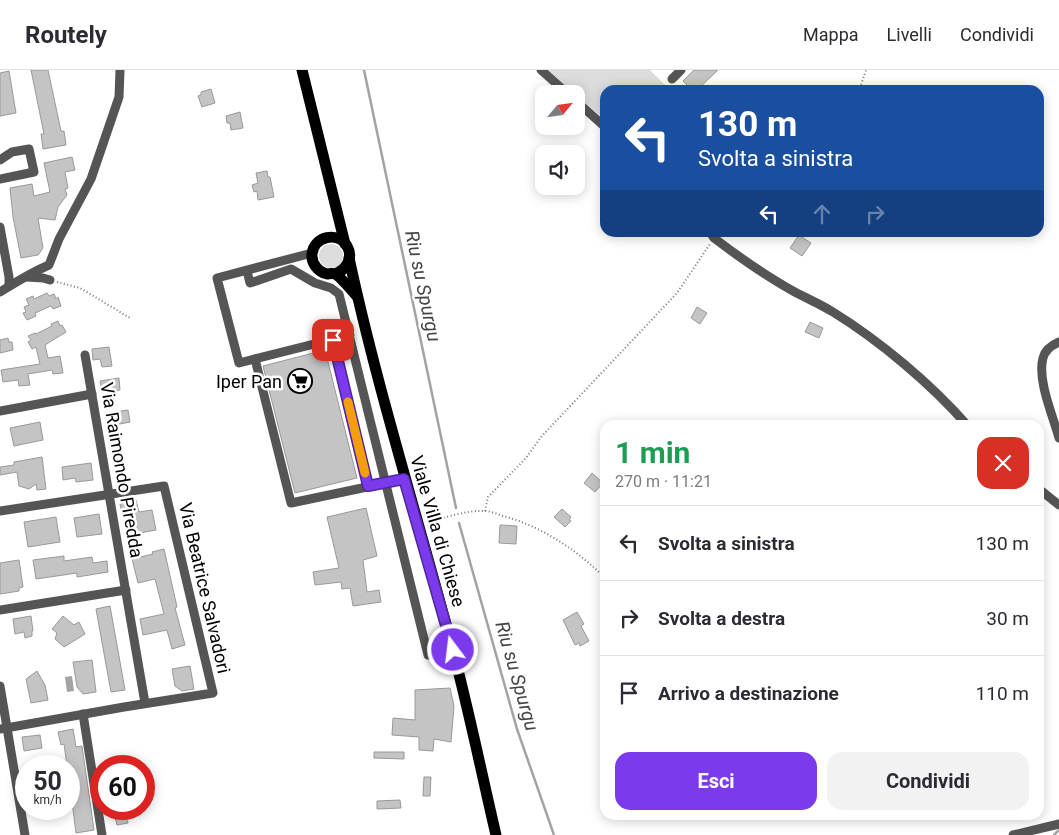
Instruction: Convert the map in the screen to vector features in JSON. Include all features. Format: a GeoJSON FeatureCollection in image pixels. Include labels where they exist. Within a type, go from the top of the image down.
{"type":"FeatureCollection","features":[{"type":"Feature","properties":{"kind":"main road"},"geometry":{"type":"LineString","coordinates":[[302,70],[345,244]]}},
{"type":"Feature","properties":{"kind":"main road"},"geometry":{"type":"LineString","coordinates":[[329,237],[338,217]]}},
{"type":"Feature","properties":{"kind":"main road"},"geometry":{"type":"LineString","coordinates":[[329,237],[341,240],[345,244],[348,248],[349,258],[344,268],[334,274],[329,274],[314,265],[312,253],[318,242],[329,237]]}},
{"type":"Feature","properties":{"kind":"main road","name":"Viale Villa di Chiese"},"geometry":{"type":"LineString","coordinates":[[349,258],[404,479],[453,650],[496,835]]}},
{"type":"Feature","properties":{"kind":"main road"},"geometry":{"type":"LineString","coordinates":[[334,274],[357,296]]}},
{"type":"Feature","properties":{"kind":"street"},"geometry":{"type":"LineString","coordinates":[[0,292],[27,277],[32,272],[49,265],[59,240],[88,183],[119,97],[120,70]]}},
{"type":"Feature","properties":{"kind":"street"},"geometry":{"type":"LineString","coordinates":[[541,70],[558,85]]}},
{"type":"Feature","properties":{"kind":"street"},"geometry":{"type":"LineString","coordinates":[[672,79],[681,70]]}},
{"type":"Feature","properties":{"kind":"street"},"geometry":{"type":"LineString","coordinates":[[585,109],[600,123]]}},
{"type":"Feature","properties":{"kind":"street"},"geometry":{"type":"LineString","coordinates":[[0,160],[12,152],[29,149],[34,172],[0,179]]}},
{"type":"Feature","properties":{"kind":"street"},"geometry":{"type":"LineString","coordinates":[[0,227],[9,286]]}},
{"type":"Feature","properties":{"kind":"street"},"geometry":{"type":"LineString","coordinates":[[714,237],[748,265],[792,291],[832,311],[860,330],[907,367],[963,420]]}},
{"type":"Feature","properties":{"kind":"street"},"geometry":{"type":"LineString","coordinates":[[312,253],[217,278],[239,363],[350,335]]}},
{"type":"Feature","properties":{"kind":"street"},"geometry":{"type":"LineString","coordinates":[[270,265],[272,275]]}},
{"type":"Feature","properties":{"kind":"street"},"geometry":{"type":"LineString","coordinates":[[247,271],[250,282],[291,270],[315,284],[331,288],[339,294],[428,655],[453,650]]}},
{"type":"Feature","properties":{"kind":"street"},"geometry":{"type":"LineString","coordinates":[[27,277],[50,280]]}},
{"type":"Feature","properties":{"kind":"street"},"geometry":{"type":"LineString","coordinates":[[333,340],[368,486]]}},
{"type":"Feature","properties":{"kind":"street"},"geometry":{"type":"LineString","coordinates":[[1059,342],[1051,346],[1043,357],[1041,377],[1059,438]]}},
{"type":"Feature","properties":{"kind":"street","name":"Via Raimondo Piredda"},"geometry":{"type":"LineString","coordinates":[[85,355],[145,703]]}},
{"type":"Feature","properties":{"kind":"street"},"geometry":{"type":"LineString","coordinates":[[255,359],[291,502],[404,479]]}},
{"type":"Feature","properties":{"kind":"street"},"geometry":{"type":"LineString","coordinates":[[0,411],[92,394]]}},
{"type":"Feature","properties":{"kind":"street","name":"Via Beatrice Salvadori"},"geometry":{"type":"LineString","coordinates":[[4,728],[213,693],[164,486],[110,495]]}},
{"type":"Feature","properties":{"kind":"street"},"geometry":{"type":"LineString","coordinates":[[1044,493],[1059,505]]}},
{"type":"Feature","properties":{"kind":"street"},"geometry":{"type":"LineString","coordinates":[[0,511],[110,495]]}},
{"type":"Feature","properties":{"kind":"street"},"geometry":{"type":"LineString","coordinates":[[0,610],[126,590]]}},
{"type":"Feature","properties":{"kind":"street"},"geometry":{"type":"LineString","coordinates":[[0,686],[4,728],[25,835]]}},
{"type":"Feature","properties":{"kind":"street"},"geometry":{"type":"LineString","coordinates":[[83,714],[102,835]]}},
{"type":"Feature","properties":{"kind":"street"},"geometry":{"type":"LineString","coordinates":[[1013,835],[1059,824]]}},
{"type":"Feature","properties":{"kind":"path"},"geometry":{"type":"LineString","coordinates":[[861,85],[866,70]]}},
{"type":"Feature","properties":{"kind":"path"},"geometry":{"type":"LineString","coordinates":[[485,511],[488,497],[526,458],[541,437],[678,293],[711,237]]}},
{"type":"Feature","properties":{"kind":"path"},"geometry":{"type":"LineString","coordinates":[[50,280],[80,288],[130,318]]}},
{"type":"Feature","properties":{"kind":"path"},"geometry":{"type":"LineString","coordinates":[[417,524],[485,511],[521,520],[558,540],[600,573]]}},
{"type":"Feature","properties":{"kind":"shaded area"},"geometry":{"type":"Polygon","coordinates":[[[548,70],[650,70],[665,85],[600,85],[600,116],[585,102],[585,85],[565,85],[548,70]]]}},
{"type":"Feature","properties":{"kind":"shaded area"},"geometry":{"type":"Polygon","coordinates":[[[331,244],[339,248],[343,256],[339,264],[331,268],[323,264],[319,256],[323,248],[331,244]]]}},
{"type":"Feature","properties":{"kind":"shaded area"},"geometry":{"type":"Polygon","coordinates":[[[72,676],[74,691],[67,692],[65,677],[72,676]]]}},
{"type":"Feature","properties":{"kind":"building"},"geometry":{"type":"Polygon","coordinates":[[[31,70],[48,70],[61,131],[64,131],[66,145],[43,149],[41,134],[44,134],[31,70]]]}},
{"type":"Feature","properties":{"kind":"building"},"geometry":{"type":"Polygon","coordinates":[[[694,70],[718,70],[702,85],[687,85],[683,81],[694,70]]]}},
{"type":"Feature","properties":{"kind":"building"},"geometry":{"type":"Polygon","coordinates":[[[9,71],[16,113],[0,116],[0,73],[9,71]]]}},
{"type":"Feature","properties":{"kind":"building"},"geometry":{"type":"Polygon","coordinates":[[[211,89],[215,103],[202,107],[198,96],[201,95],[201,92],[211,89]]]}},
{"type":"Feature","properties":{"kind":"building"},"geometry":{"type":"Polygon","coordinates":[[[240,112],[243,128],[231,130],[226,116],[240,112]]]}},
{"type":"Feature","properties":{"kind":"building"},"geometry":{"type":"Polygon","coordinates":[[[72,157],[75,170],[65,172],[68,188],[65,189],[67,195],[58,207],[55,220],[38,218],[43,248],[38,255],[21,258],[13,217],[10,188],[32,184],[34,196],[50,192],[44,163],[72,157]]]}},
{"type":"Feature","properties":{"kind":"building"},"geometry":{"type":"Polygon","coordinates":[[[267,171],[274,197],[258,200],[257,191],[254,192],[252,185],[258,183],[256,173],[267,171]]]}},
{"type":"Feature","properties":{"kind":"building"},"geometry":{"type":"Polygon","coordinates":[[[798,237],[802,237],[811,243],[802,256],[790,248],[798,237]]]}},
{"type":"Feature","properties":{"kind":"building"},"geometry":{"type":"Polygon","coordinates":[[[47,293],[49,296],[54,294],[56,299],[58,297],[61,306],[53,309],[51,306],[35,313],[36,316],[27,320],[23,313],[26,312],[24,307],[29,305],[26,299],[33,296],[34,299],[47,293]]]}},
{"type":"Feature","properties":{"kind":"building"},"geometry":{"type":"Polygon","coordinates":[[[697,307],[707,313],[700,324],[691,318],[697,307]]]}},
{"type":"Feature","properties":{"kind":"building"},"geometry":{"type":"Polygon","coordinates":[[[58,321],[66,332],[45,345],[48,358],[60,356],[63,373],[53,374],[52,370],[28,374],[30,385],[19,386],[18,380],[3,382],[1,370],[40,364],[36,347],[32,349],[28,342],[31,340],[28,336],[52,326],[51,324],[58,321]]]}},
{"type":"Feature","properties":{"kind":"building"},"geometry":{"type":"Polygon","coordinates":[[[810,322],[823,328],[819,338],[805,332],[810,322]]]}},
{"type":"Feature","properties":{"kind":"building"},"geometry":{"type":"Polygon","coordinates":[[[8,338],[9,342],[12,342],[13,350],[0,353],[0,340],[8,338]]]}},
{"type":"Feature","properties":{"kind":"building"},"geometry":{"type":"Polygon","coordinates":[[[109,347],[112,366],[102,367],[100,359],[93,360],[92,349],[109,347]]]}},
{"type":"Feature","properties":{"kind":"building"},"geometry":{"type":"Polygon","coordinates":[[[325,350],[357,478],[295,493],[263,366],[325,350]]]}},
{"type":"Feature","properties":{"kind":"building"},"geometry":{"type":"Polygon","coordinates":[[[119,378],[120,390],[102,392],[100,381],[119,378]]]}},
{"type":"Feature","properties":{"kind":"building"},"geometry":{"type":"Polygon","coordinates":[[[128,410],[130,422],[110,426],[108,413],[128,410]]]}},
{"type":"Feature","properties":{"kind":"building"},"geometry":{"type":"Polygon","coordinates":[[[40,422],[43,440],[14,446],[10,428],[40,422]]]}},
{"type":"Feature","properties":{"kind":"building"},"geometry":{"type":"Polygon","coordinates":[[[42,457],[46,489],[37,490],[36,484],[29,489],[19,486],[17,472],[0,475],[0,467],[14,465],[14,462],[42,457]]]}},
{"type":"Feature","properties":{"kind":"building"},"geometry":{"type":"Polygon","coordinates":[[[91,463],[93,480],[76,482],[75,478],[63,480],[62,467],[91,463]]]}},
{"type":"Feature","properties":{"kind":"building"},"geometry":{"type":"Polygon","coordinates":[[[592,473],[600,480],[600,486],[595,492],[584,483],[592,473]]]}},
{"type":"Feature","properties":{"kind":"building"},"geometry":{"type":"Polygon","coordinates":[[[136,500],[139,512],[152,510],[156,530],[134,534],[131,517],[123,518],[120,504],[136,500]]]}},
{"type":"Feature","properties":{"kind":"building"},"geometry":{"type":"Polygon","coordinates":[[[366,508],[377,556],[363,560],[367,592],[379,590],[381,602],[353,606],[350,588],[342,589],[341,582],[315,585],[313,572],[339,568],[327,517],[366,508]]]}},
{"type":"Feature","properties":{"kind":"building"},"geometry":{"type":"Polygon","coordinates":[[[562,509],[571,517],[569,520],[571,521],[565,527],[554,517],[562,509]]]}},
{"type":"Feature","properties":{"kind":"building"},"geometry":{"type":"Polygon","coordinates":[[[99,514],[102,534],[77,537],[74,518],[99,514]]]}},
{"type":"Feature","properties":{"kind":"building"},"geometry":{"type":"Polygon","coordinates":[[[56,517],[60,542],[28,547],[24,522],[56,517]]]}},
{"type":"Feature","properties":{"kind":"building"},"geometry":{"type":"Polygon","coordinates":[[[500,525],[517,526],[516,544],[499,543],[500,525]]]}},
{"type":"Feature","properties":{"kind":"building"},"geometry":{"type":"Polygon","coordinates":[[[164,549],[177,607],[175,608],[185,645],[172,649],[167,630],[143,635],[140,619],[164,614],[155,579],[138,583],[132,559],[164,549]]]}},
{"type":"Feature","properties":{"kind":"building"},"geometry":{"type":"Polygon","coordinates":[[[64,556],[64,561],[92,557],[93,563],[107,561],[108,572],[77,577],[77,573],[36,579],[33,560],[64,556]]]}},
{"type":"Feature","properties":{"kind":"building"},"geometry":{"type":"Polygon","coordinates":[[[19,560],[23,587],[19,588],[19,591],[0,594],[0,563],[19,560]]]}},
{"type":"Feature","properties":{"kind":"building"},"geometry":{"type":"Polygon","coordinates":[[[110,606],[125,690],[111,692],[96,609],[110,606]]]}},
{"type":"Feature","properties":{"kind":"building"},"geometry":{"type":"Polygon","coordinates":[[[577,612],[584,624],[581,626],[589,641],[580,646],[579,643],[575,645],[563,620],[577,612]]]}},
{"type":"Feature","properties":{"kind":"building"},"geometry":{"type":"Polygon","coordinates":[[[31,616],[32,636],[25,638],[24,632],[15,634],[13,619],[31,616]]]}},
{"type":"Feature","properties":{"kind":"building"},"geometry":{"type":"Polygon","coordinates":[[[63,616],[74,625],[79,622],[85,634],[64,647],[55,639],[57,633],[52,629],[63,616]]]}},
{"type":"Feature","properties":{"kind":"building"},"geometry":{"type":"Polygon","coordinates":[[[92,660],[96,692],[83,694],[77,687],[73,662],[92,660]]]}},
{"type":"Feature","properties":{"kind":"building"},"geometry":{"type":"Polygon","coordinates":[[[190,666],[194,689],[182,691],[175,686],[172,669],[190,666]]]}},
{"type":"Feature","properties":{"kind":"building"},"geometry":{"type":"Polygon","coordinates":[[[37,671],[45,685],[48,700],[31,703],[26,679],[37,671]]]}},
{"type":"Feature","properties":{"kind":"building"},"geometry":{"type":"Polygon","coordinates":[[[450,688],[454,706],[451,742],[434,739],[433,751],[419,750],[419,737],[392,735],[393,718],[415,720],[415,690],[450,688]]]}},
{"type":"Feature","properties":{"kind":"building"},"geometry":{"type":"Polygon","coordinates":[[[73,729],[76,747],[82,746],[90,802],[90,820],[93,820],[94,830],[76,833],[74,820],[80,820],[80,755],[66,755],[64,744],[61,745],[58,732],[73,729]]]}},
{"type":"Feature","properties":{"kind":"building"},"geometry":{"type":"Polygon","coordinates":[[[40,735],[42,748],[24,751],[22,737],[40,735]]]}},
{"type":"Feature","properties":{"kind":"building"},"geometry":{"type":"Polygon","coordinates":[[[374,752],[404,752],[404,759],[374,758],[374,752]]]}},
{"type":"Feature","properties":{"kind":"building"},"geometry":{"type":"Polygon","coordinates":[[[424,777],[431,777],[430,796],[423,796],[424,777]]]}},
{"type":"Feature","properties":{"kind":"building"},"geometry":{"type":"Polygon","coordinates":[[[400,800],[401,808],[377,809],[377,801],[400,800]]]}},
{"type":"Feature","properties":{"kind":"building"},"geometry":{"type":"Polygon","coordinates":[[[116,820],[128,820],[128,823],[117,825],[116,820]]]}},
{"type":"Feature","properties":{"kind":"waterway","name":"Riu su Spurgu"},"geometry":{"type":"LineString","coordinates":[[364,70],[456,508]]}},
{"type":"Feature","properties":{"kind":"waterway","name":"Riu su Spurgu"},"geometry":{"type":"LineString","coordinates":[[459,523],[517,729],[554,835]]}},
{"type":"Feature","properties":{"kind":"waterway"},"geometry":{"type":"LineString","coordinates":[[1054,835],[1059,830]]}},
{"type":"Feature","properties":{"kind":"slow traffic"},"geometry":{"type":"LineString","coordinates":[[348,402],[365,473]]}},
{"type":"Feature","properties":{"kind":"place","name":"Iper Pan"},"geometry":{"type":"Point","coordinates":[300,381]}},
{"type":"Feature","properties":{"kind":"route"},"geometry":{"type":"LineString","coordinates":[[333,340],[368,486],[404,479],[453,650]]}}]}
